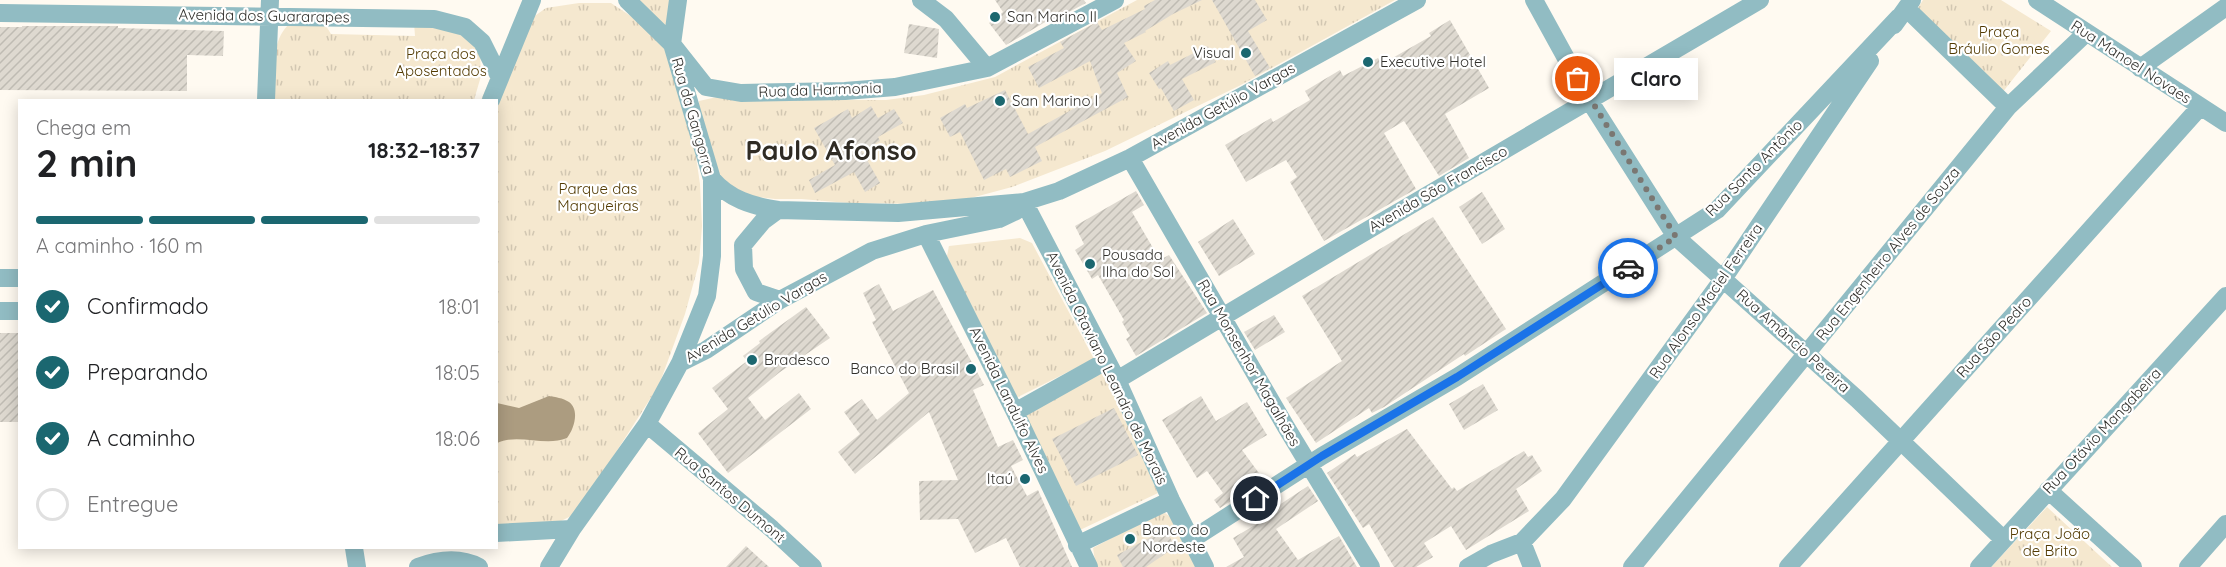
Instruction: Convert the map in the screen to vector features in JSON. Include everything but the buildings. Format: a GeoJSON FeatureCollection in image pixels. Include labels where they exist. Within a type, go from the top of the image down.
{"type":"FeatureCollection","features":[{"type":"Feature","properties":{"kind":"street"},"geometry":{"type":"LineString","coordinates":[[491,99],[532,0]]}},
{"type":"Feature","properties":{"kind":"street","name":"Rua da Gangorra"},"geometry":{"type":"LineString","coordinates":[[627,0],[672,44]]}},
{"type":"Feature","properties":{"kind":"street","name":"Rua da Gangorra"},"geometry":{"type":"LineString","coordinates":[[678,0],[672,44],[712,179],[712,256],[707,296],[680,363]]}},
{"type":"Feature","properties":{"kind":"street"},"geometry":{"type":"LineString","coordinates":[[921,0],[946,19],[987,68]]}},
{"type":"Feature","properties":{"kind":"street","name":"Rua da Harmonia"},"geometry":{"type":"LineString","coordinates":[[672,44],[706,87],[741,93],[845,92],[895,87],[987,68],[1115,0]]}},
{"type":"Feature","properties":{"kind":"street","name":"Avenida Getúlio Vargas"},"geometry":{"type":"LineString","coordinates":[[712,179],[724,193],[760,207],[778,210],[898,213],[1024,202],[1059,191],[1130,158],[1417,0]]}},
{"type":"Feature","properties":{"kind":"street","name":"Rua Amâncio Pereira"},"geometry":{"type":"LineString","coordinates":[[1534,0],[1589,100],[1676,237],[1901,440],[2003,539]]}},
{"type":"Feature","properties":{"kind":"street","name":"Avenida São Francisco"},"geometry":{"type":"LineString","coordinates":[[1117,380],[1760,0]]}},
{"type":"Feature","properties":{"kind":"street","name":"Rua Manoel Novaes"},"geometry":{"type":"LineString","coordinates":[[2037,0],[2226,123]]}},
{"type":"Feature","properties":{"kind":"street"},"geometry":{"type":"LineString","coordinates":[[2140,68],[2218,6]]}},
{"type":"Feature","properties":{"kind":"street"},"geometry":{"type":"LineString","coordinates":[[266,99],[270,8]]}},
{"type":"Feature","properties":{"kind":"street","name":"Avenida dos Guararapes"},"geometry":{"type":"LineString","coordinates":[[0,13],[270,8],[434,19],[465,27],[482,42],[500,78]]}},
{"type":"Feature","properties":{"kind":"street"},"geometry":{"type":"LineString","coordinates":[[1906,8],[2008,106]]}},
{"type":"Feature","properties":{"kind":"street","name":"Rua Santo Antônio"},"geometry":{"type":"LineString","coordinates":[[1191,540],[1322,456],[1457,377],[1717,210],[1906,8]]}},
{"type":"Feature","properties":{"kind":"street","name":"Rua Alonso Maciel Ferreira"},"geometry":{"type":"LineString","coordinates":[[1468,567],[1491,554],[1522,542],[1563,499],[1723,279],[1906,8]]}},
{"type":"Feature","properties":{"kind":"street","name":"Rua Engenheiro Alves de Souza"},"geometry":{"type":"LineString","coordinates":[[1632,567],[2008,106],[2086,33]]}},
{"type":"Feature","properties":{"kind":"street","name":"Rua São Pedro"},"geometry":{"type":"LineString","coordinates":[[1788,567],[2200,107]]}},
{"type":"Feature","properties":{"kind":"street","name":"Rua Monsenhor Magalhães"},"geometry":{"type":"LineString","coordinates":[[1130,158],[1371,567]]}},
{"type":"Feature","properties":{"kind":"street","name":"Avenida Getúlio Vargas"},"geometry":{"type":"LineString","coordinates":[[549,567],[572,530],[647,424],[680,363],[706,350],[780,300],[872,251],[926,234],[999,219],[1016,211],[1024,202]]}},
{"type":"Feature","properties":{"kind":"street","name":"Avenida Otaviano Leandro de Morais"},"geometry":{"type":"LineString","coordinates":[[1024,202],[1117,380],[1171,500],[1205,567]]}},
{"type":"Feature","properties":{"kind":"street"},"geometry":{"type":"LineString","coordinates":[[778,210],[763,221],[743,245],[744,269],[756,292],[780,300]]}},
{"type":"Feature","properties":{"kind":"street","name":"Avenida Landulfo Alves"},"geometry":{"type":"LineString","coordinates":[[926,234],[1089,567]]}},
{"type":"Feature","properties":{"kind":"street"},"geometry":{"type":"LineString","coordinates":[[0,278],[18,278]]}},
{"type":"Feature","properties":{"kind":"street","name":"Rua Otávio Mangabeira"},"geometry":{"type":"LineString","coordinates":[[1979,567],[2226,296]]}},
{"type":"Feature","properties":{"kind":"street"},"geometry":{"type":"LineString","coordinates":[[0,311],[18,311]]}},
{"type":"Feature","properties":{"kind":"street"},"geometry":{"type":"LineString","coordinates":[[1015,412],[1106,361]]}},
{"type":"Feature","properties":{"kind":"street","name":"Rua Santos Dumont"},"geometry":{"type":"LineString","coordinates":[[647,424],[772,529],[813,567]]}},
{"type":"Feature","properties":{"kind":"street"},"geometry":{"type":"LineString","coordinates":[[2048,490],[2133,567]]}},
{"type":"Feature","properties":{"kind":"street"},"geometry":{"type":"LineString","coordinates":[[1077,545],[1171,500]]}},
{"type":"Feature","properties":{"kind":"street"},"geometry":{"type":"LineString","coordinates":[[2188,567],[2226,525]]}},
{"type":"Feature","properties":{"kind":"street"},"geometry":{"type":"LineString","coordinates":[[498,533],[572,530]]}},
{"type":"Feature","properties":{"kind":"street"},"geometry":{"type":"LineString","coordinates":[[1522,542],[1532,567]]}},
{"type":"Feature","properties":{"kind":"street"},"geometry":{"type":"LineString","coordinates":[[354,549],[357,567]]}},
{"type":"Feature","properties":{"kind":"street"},"geometry":{"type":"LineString","coordinates":[[418,567],[428,563],[454,560],[479,567]]}},
{"type":"Feature","properties":{"kind":"green space","name":"Parque das Mangueiras"},"geometry":{"type":"Polygon","coordinates":[[[635,0],[673,0],[700,184],[702,226],[699,263],[685,314],[659,385],[577,513],[557,523],[498,537],[498,99],[481,99],[505,46],[529,20],[546,8],[579,3],[611,3],[670,42],[635,0]]]}},
{"type":"Feature","properties":{"kind":"green space"},"geometry":{"type":"Polygon","coordinates":[[[1137,0],[1395,0],[1239,86],[1105,151],[1012,187],[971,198],[934,204],[775,199],[747,196],[720,178],[699,108],[699,101],[717,97],[750,100],[886,100],[924,95],[995,77],[1137,0]]]}},
{"type":"Feature","properties":{"kind":"green space","name":"Praça Bráulio Gomes"},"geometry":{"type":"Polygon","coordinates":[[[1923,0],[2001,0],[2051,31],[2002,93],[1918,8],[1923,0]]]}},
{"type":"Feature","properties":{"kind":"green space","name":"Praça dos Aposentados"},"geometry":{"type":"Polygon","coordinates":[[[293,21],[323,21],[331,34],[415,36],[414,23],[430,23],[471,39],[480,54],[481,76],[474,99],[274,99],[275,57],[285,28],[293,21]]]}},
{"type":"Feature","properties":{"kind":"green space"},"geometry":{"type":"Polygon","coordinates":[[[1020,238],[1032,243],[1094,359],[1016,398],[947,256],[949,246],[1020,238]]]}},
{"type":"Feature","properties":{"kind":"green space"},"geometry":{"type":"Polygon","coordinates":[[[1104,372],[1158,493],[1080,530],[1023,412],[1104,372]]]}},
{"type":"Feature","properties":{"kind":"green space","name":"Praça João de Brito"},"geometry":{"type":"Polygon","coordinates":[[[2047,507],[2112,567],[1991,567],[2047,507]]]}},
{"type":"Feature","properties":{"kind":"green space"},"geometry":{"type":"Polygon","coordinates":[[[1165,513],[1176,521],[1197,567],[1096,567],[1093,548],[1151,517],[1165,513]]]}},
{"type":"Feature","properties":{"kind":"shaded area"},"geometry":{"type":"Polygon","coordinates":[[[549,396],[559,398],[572,405],[575,415],[574,425],[567,438],[559,440],[514,439],[498,443],[498,403],[519,408],[549,396]]]}},
{"type":"Feature","properties":{"kind":"way so far"},"geometry":{"type":"LineString","coordinates":[[1578,79],[1676,237],[1628,268]]}},
{"type":"Feature","properties":{"kind":"place","name":"San Marino II"},"geometry":{"type":"Point","coordinates":[995,17]}},
{"type":"Feature","properties":{"kind":"place","name":"Visual"},"geometry":{"type":"Point","coordinates":[1246,53]}},
{"type":"Feature","properties":{"kind":"place","name":"Executive Hotel"},"geometry":{"type":"Point","coordinates":[1368,62]}},
{"type":"Feature","properties":{"kind":"place","name":"Claro"},"geometry":{"type":"Point","coordinates":[1578,79]}},
{"type":"Feature","properties":{"kind":"place","name":"San Marino I"},"geometry":{"type":"Point","coordinates":[1000,101]}},
{"type":"Feature","properties":{"kind":"place","name":"Pousada Ilha do Sol"},"geometry":{"type":"Point","coordinates":[1090,264]}},
{"type":"Feature","properties":{"kind":"place","name":"Bradesco"},"geometry":{"type":"Point","coordinates":[752,360]}},
{"type":"Feature","properties":{"kind":"place","name":"Banco do Brasil"},"geometry":{"type":"Point","coordinates":[971,369]}},
{"type":"Feature","properties":{"kind":"place","name":"Itaú"},"geometry":{"type":"Point","coordinates":[1025,479]}},
{"type":"Feature","properties":{"kind":"place","name":"Banco do Nordeste"},"geometry":{"type":"Point","coordinates":[1130,539]}},
{"type":"Feature","properties":{"kind":"district","name":"Paulo Afonso"},"geometry":{"type":"Point","coordinates":[831,151]}},
{"type":"Feature","properties":{"kind":"route"},"geometry":{"type":"LineString","coordinates":[[1256,499],[1322,456],[1457,377],[1628,268]]}}]}
